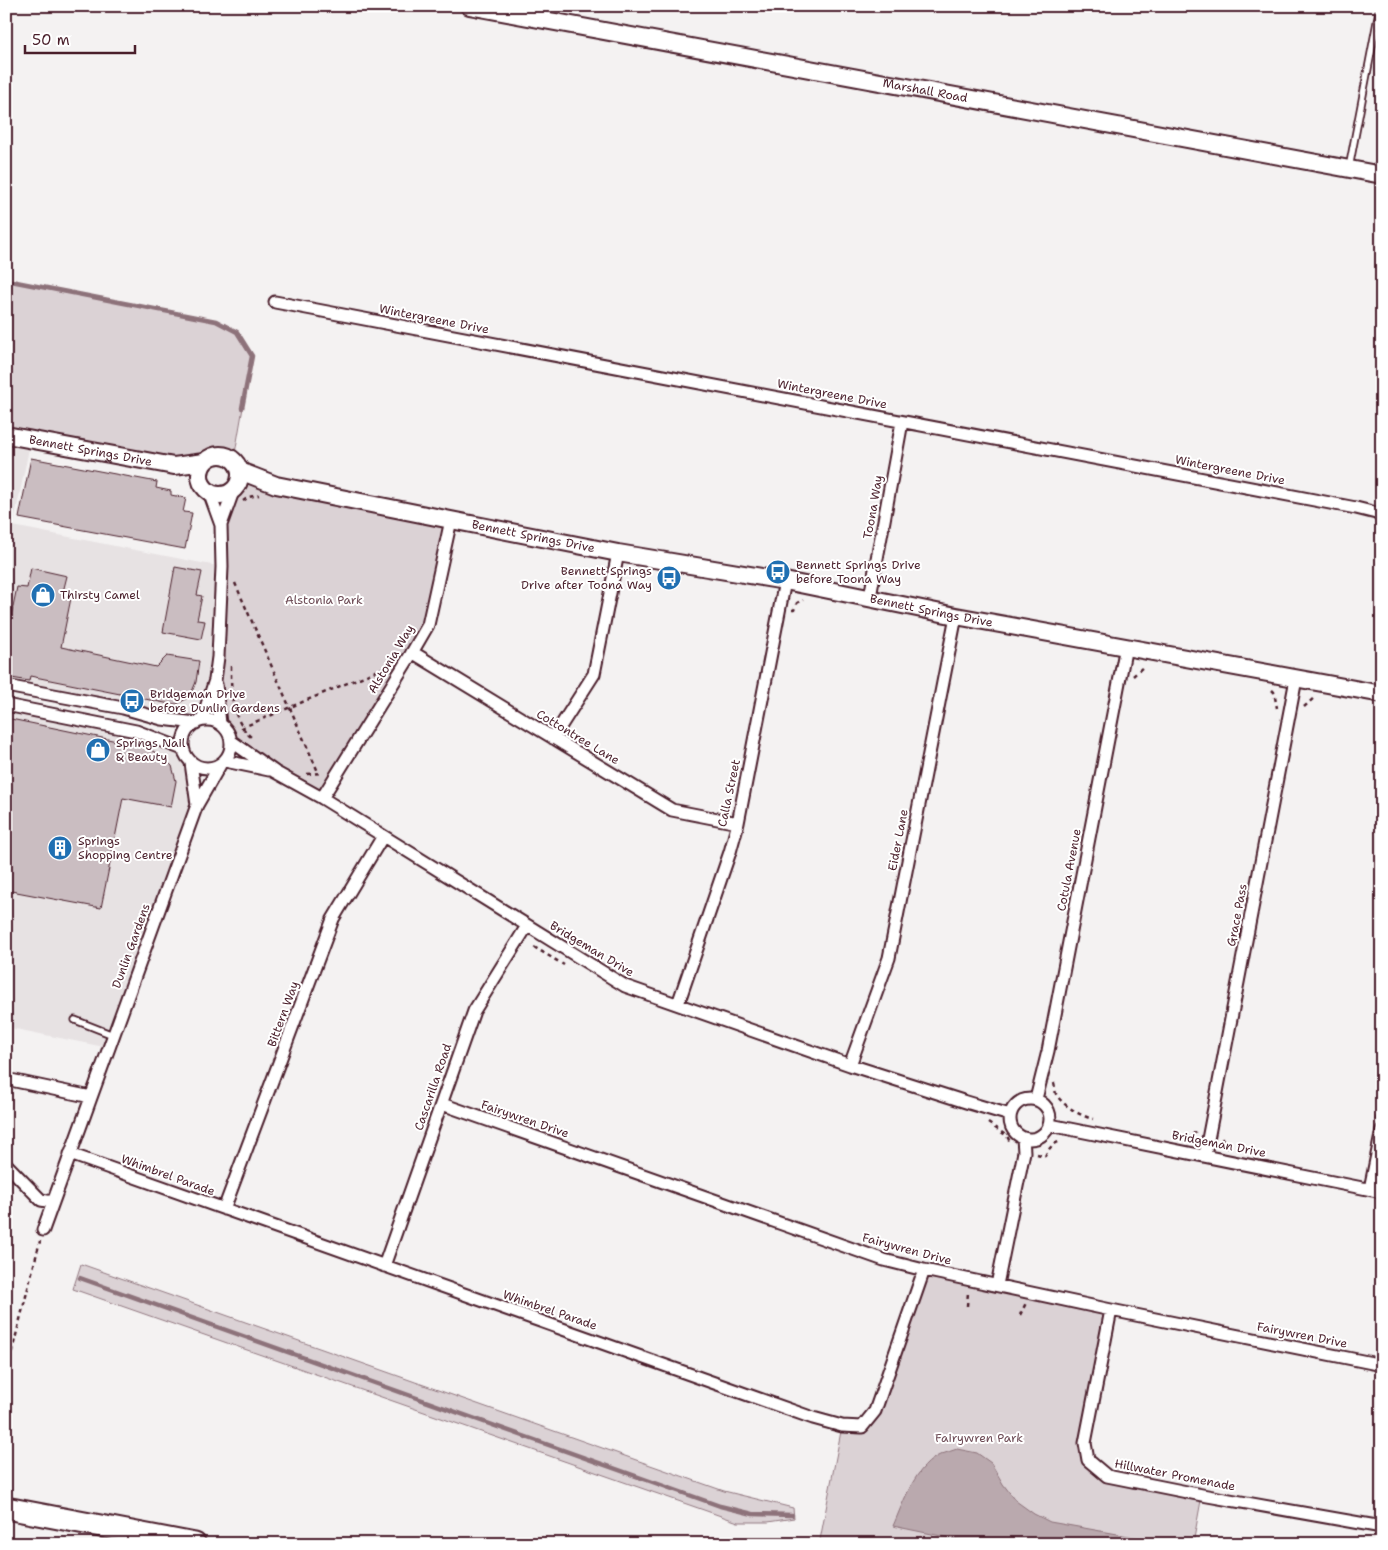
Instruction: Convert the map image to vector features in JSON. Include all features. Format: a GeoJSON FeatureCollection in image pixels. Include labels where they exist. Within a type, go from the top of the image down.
{"type":"FeatureCollection","features":[{"type":"Feature","properties":{"kind":"highway"},"geometry":{"type":"LineString","coordinates":[[6,1508],[195,1544]]}},
{"type":"Feature","properties":{"kind":"street","name":"Marshall Road"},"geometry":{"type":"LineString","coordinates":[[470,6],[1382,175]]}},
{"type":"Feature","properties":{"kind":"street","name":"Wintergreene Drive"},"geometry":{"type":"LineString","coordinates":[[275,302],[1356,508],[1376,513],[1382,517]]}},
{"type":"Feature","properties":{"kind":"street","name":"Toona Way"},"geometry":{"type":"LineString","coordinates":[[870,597],[902,422]]}},
{"type":"Feature","properties":{"kind":"street","name":"Bennett Springs Drive"},"geometry":{"type":"LineString","coordinates":[[6,435],[174,466],[204,462]]}},
{"type":"Feature","properties":{"kind":"street"},"geometry":{"type":"LineString","coordinates":[[6,686],[123,708],[162,719],[199,722],[213,721],[220,724],[229,734],[231,741],[231,749],[223,763],[206,769],[198,767],[185,756],[182,741],[190,727],[199,722],[215,680],[218,657],[222,567],[221,525],[200,475],[204,462],[215,455],[228,456],[234,460],[238,481],[221,525]]}},
{"type":"Feature","properties":{"kind":"street","name":"Bennett Springs Drive"},"geometry":{"type":"LineString","coordinates":[[174,466],[205,487]]}},
{"type":"Feature","properties":{"kind":"street","name":"Bennett Springs Drive"},"geometry":{"type":"LineString","coordinates":[[238,481],[271,490],[451,520],[785,581],[956,616],[1382,694]]}},
{"type":"Feature","properties":{"kind":"street"},"geometry":{"type":"LineString","coordinates":[[205,487],[222,495],[238,481]]}},
{"type":"Feature","properties":{"kind":"street","name":"Alstonia Way"},"geometry":{"type":"LineString","coordinates":[[322,798],[428,625],[451,520]]}},
{"type":"Feature","properties":{"kind":"street"},"geometry":{"type":"LineString","coordinates":[[553,738],[594,674],[618,552]]}},
{"type":"Feature","properties":{"kind":"street","name":"Calla Street"},"geometry":{"type":"LineString","coordinates":[[678,1004],[730,852],[738,823],[785,581]]}},
{"type":"Feature","properties":{"kind":"street","name":"Eider Lane"},"geometry":{"type":"LineString","coordinates":[[850,1065],[890,958],[956,616]]}},
{"type":"Feature","properties":{"kind":"street","name":"Cotula Avenue"},"geometry":{"type":"LineString","coordinates":[[1036,1099],[1048,1051],[1126,646]]}},
{"type":"Feature","properties":{"kind":"street","name":"Cottontree Lane"},"geometry":{"type":"LineString","coordinates":[[411,654],[672,810],[738,823]]}},
{"type":"Feature","properties":{"kind":"street","name":"Grace Pass"},"geometry":{"type":"LineString","coordinates":[[1205,1155],[1296,679]]}},
{"type":"Feature","properties":{"kind":"street"},"geometry":{"type":"LineString","coordinates":[[215,680],[220,724]]}},
{"type":"Feature","properties":{"kind":"street"},"geometry":{"type":"LineString","coordinates":[[6,705],[136,731],[183,749]]}},
{"type":"Feature","properties":{"kind":"street","name":"Bridgeman Drive"},"geometry":{"type":"LineString","coordinates":[[231,741],[275,772],[322,798],[625,986],[850,1065],[1010,1115]]}},
{"type":"Feature","properties":{"kind":"street","name":"Dunlin Gardens"},"geometry":{"type":"LineString","coordinates":[[191,763],[197,805]]}},
{"type":"Feature","properties":{"kind":"street","name":"Bridgeman Drive"},"geometry":{"type":"LineString","coordinates":[[223,763],[275,772]]}},
{"type":"Feature","properties":{"kind":"street","name":"Dunlin Gardens"},"geometry":{"type":"LineString","coordinates":[[43,1230],[197,805],[223,763]]}},
{"type":"Feature","properties":{"kind":"street","name":"Bittern Way"},"geometry":{"type":"LineString","coordinates":[[224,1209],[333,919],[383,836]]}},
{"type":"Feature","properties":{"kind":"street","name":"Cascarilla Road"},"geometry":{"type":"LineString","coordinates":[[384,1266],[474,1011],[527,926]]}},
{"type":"Feature","properties":{"kind":"street"},"geometry":{"type":"LineString","coordinates":[[6,1079],[91,1096]]}},
{"type":"Feature","properties":{"kind":"street"},"geometry":{"type":"LineString","coordinates":[[1036,1099],[1046,1106],[1051,1118],[1050,1125],[1040,1137],[1031,1140],[1023,1138],[1012,1129],[1010,1115],[1013,1108],[1023,1100],[1036,1099]]}},
{"type":"Feature","properties":{"kind":"street","name":"Fairywren Drive"},"geometry":{"type":"LineString","coordinates":[[442,1104],[875,1257],[924,1270],[1111,1310],[1382,1365]]}},
{"type":"Feature","properties":{"kind":"street","name":"Bridgeman Drive"},"geometry":{"type":"LineString","coordinates":[[1050,1125],[1376,1191]]}},
{"type":"Feature","properties":{"kind":"street"},"geometry":{"type":"LineString","coordinates":[[1376,1191],[1378,1127]]}},
{"type":"Feature","properties":{"kind":"street"},"geometry":{"type":"LineString","coordinates":[[998,1285],[1024,1152],[1023,1138]]}},
{"type":"Feature","properties":{"kind":"street","name":"Whimbrel Parade"},"geometry":{"type":"LineString","coordinates":[[70,1154],[813,1418],[842,1426],[862,1427],[876,1411],[924,1270]]}},
{"type":"Feature","properties":{"kind":"street"},"geometry":{"type":"LineString","coordinates":[[6,1164],[41,1200],[53,1202]]}},
{"type":"Feature","properties":{"kind":"street","name":"Hillwater Promenade"},"geometry":{"type":"LineString","coordinates":[[1111,1310],[1085,1443],[1088,1460],[1107,1476],[1382,1527]]}},
{"type":"Feature","properties":{"kind":"lane"},"geometry":{"type":"LineString","coordinates":[[1349,168],[1380,6]]}},
{"type":"Feature","properties":{"kind":"lane"},"geometry":{"type":"LineString","coordinates":[[76,1020],[113,1035]]}},
{"type":"Feature","properties":{"kind":"path"},"geometry":{"type":"LineString","coordinates":[[239,507],[249,497],[271,490]]}},
{"type":"Feature","properties":{"kind":"path"},"geometry":{"type":"LineString","coordinates":[[232,586],[232,577],[320,774]]}},
{"type":"Feature","properties":{"kind":"path"},"geometry":{"type":"LineString","coordinates":[[242,728],[411,654]]}},
{"type":"Feature","properties":{"kind":"path"},"geometry":{"type":"LineString","coordinates":[[231,663],[231,683],[235,714],[242,728],[252,739]]}},
{"type":"Feature","properties":{"kind":"path"},"geometry":{"type":"LineString","coordinates":[[1130,678],[1145,665]]}},
{"type":"Feature","properties":{"kind":"path"},"geometry":{"type":"LineString","coordinates":[[1270,688],[1274,692],[1277,708],[1290,710]]}},
{"type":"Feature","properties":{"kind":"path"},"geometry":{"type":"LineString","coordinates":[[302,773],[320,774],[328,770],[332,765],[339,769]]}},
{"type":"Feature","properties":{"kind":"path"},"geometry":{"type":"LineString","coordinates":[[534,947],[566,966]]}},
{"type":"Feature","properties":{"kind":"path"},"geometry":{"type":"LineString","coordinates":[[1054,1075],[1056,1094],[1067,1105],[1085,1117],[1093,1119]]}},
{"type":"Feature","properties":{"kind":"path"},"geometry":{"type":"LineString","coordinates":[[1378,1127],[1382,1088]]}},
{"type":"Feature","properties":{"kind":"path"},"geometry":{"type":"LineString","coordinates":[[985,1121],[1007,1136],[1013,1149]]}},
{"type":"Feature","properties":{"kind":"path"},"geometry":{"type":"LineString","coordinates":[[1184,1139],[1191,1137],[1199,1127],[1219,1131],[1225,1146],[1231,1150]]}},
{"type":"Feature","properties":{"kind":"path"},"geometry":{"type":"LineString","coordinates":[[6,1367],[10,1359],[43,1230]]}},
{"type":"Feature","properties":{"kind":"shaded area"},"geometry":{"type":"Polygon","coordinates":[[[6,435],[31,439],[13,526],[222,567],[219,653],[202,720],[6,686],[6,435]]]}},
{"type":"Feature","properties":{"kind":"shaded area","name":"Springs Shopping Centre"},"geometry":{"type":"Polygon","coordinates":[[[6,705],[136,731],[183,749],[185,757],[191,763],[197,805],[109,1048],[6,1027],[6,705]]]}},
{"type":"Feature","properties":{"kind":"shaded area"},"geometry":{"type":"Polygon","coordinates":[[[957,1449],[977,1453],[991,1463],[1003,1484],[1016,1501],[1034,1514],[1050,1522],[1140,1538],[1153,1544],[980,1544],[893,1526],[906,1495],[924,1466],[942,1454],[957,1449]]]}},
{"type":"Feature","properties":{"kind":"green space"},"geometry":{"type":"Polygon","coordinates":[[[6,280],[216,321],[237,332],[252,356],[234,459],[218,455],[204,462],[6,435],[6,280]]]}},
{"type":"Feature","properties":{"kind":"green space","name":"Alstonia Park"},"geometry":{"type":"Polygon","coordinates":[[[238,484],[276,485],[451,520],[428,625],[322,798],[231,741],[229,734],[220,724],[221,525],[234,489],[238,484]]]}},
{"type":"Feature","properties":{"kind":"green space"},"geometry":{"type":"Polygon","coordinates":[[[81,1264],[724,1491],[793,1508],[794,1518],[768,1522],[738,1522],[73,1289],[81,1264]]]}},
{"type":"Feature","properties":{"kind":"green space","name":"Fairywren Park"},"geometry":{"type":"Polygon","coordinates":[[[924,1270],[1111,1310],[1088,1460],[1107,1476],[1202,1495],[1193,1544],[841,1544],[820,1540],[842,1426],[862,1427],[875,1411],[924,1270]]]}},
{"type":"Feature","properties":{"kind":"building"},"geometry":{"type":"Polygon","coordinates":[[[31,458],[157,482],[156,488],[171,491],[171,495],[186,498],[183,512],[192,513],[185,549],[19,518],[31,458]]]}},
{"type":"Feature","properties":{"kind":"building"},"geometry":{"type":"Polygon","coordinates":[[[175,567],[202,572],[197,595],[202,596],[197,620],[205,621],[201,639],[163,632],[175,567]]]}},
{"type":"Feature","properties":{"kind":"building"},"geometry":{"type":"Polygon","coordinates":[[[31,568],[67,576],[62,596],[71,598],[61,647],[156,667],[167,656],[199,661],[196,682],[191,694],[177,704],[170,704],[30,676],[29,681],[6,677],[6,640],[17,587],[27,588],[31,568]]]}},
{"type":"Feature","properties":{"kind":"building","name":"Springs Shopping Centre"},"geometry":{"type":"Polygon","coordinates":[[[6,718],[146,747],[163,757],[172,766],[176,781],[171,807],[123,798],[101,908],[6,890],[6,718]]]}},
{"type":"Feature","properties":{"kind":"waterway"},"geometry":{"type":"LineString","coordinates":[[6,280],[216,321],[237,332],[252,356],[242,408]]}},
{"type":"Feature","properties":{"kind":"waterway"},"geometry":{"type":"LineString","coordinates":[[80,1278],[720,1506],[753,1514],[792,1515]]}},
{"type":"Feature","properties":{"kind":"place","name":"Bennett Springs Drive before Toona Way"},"geometry":{"type":"Point","coordinates":[778,572]}},
{"type":"Feature","properties":{"kind":"place","name":"Bennett Springs Drive after Toona Way"},"geometry":{"type":"Point","coordinates":[669,578]}},
{"type":"Feature","properties":{"kind":"place","name":"Thirsty Camel"},"geometry":{"type":"Point","coordinates":[43,595]}},
{"type":"Feature","properties":{"kind":"place","name":"Bridgeman Drive before Dunlin Gardens"},"geometry":{"type":"Point","coordinates":[132,701]}},
{"type":"Feature","properties":{"kind":"place","name":"Springs Nail & Beauty"},"geometry":{"type":"Point","coordinates":[98,750]}},
{"type":"Feature","properties":{"kind":"place","name":"Springs Shopping Centre"},"geometry":{"type":"Point","coordinates":[60,848]}}]}
